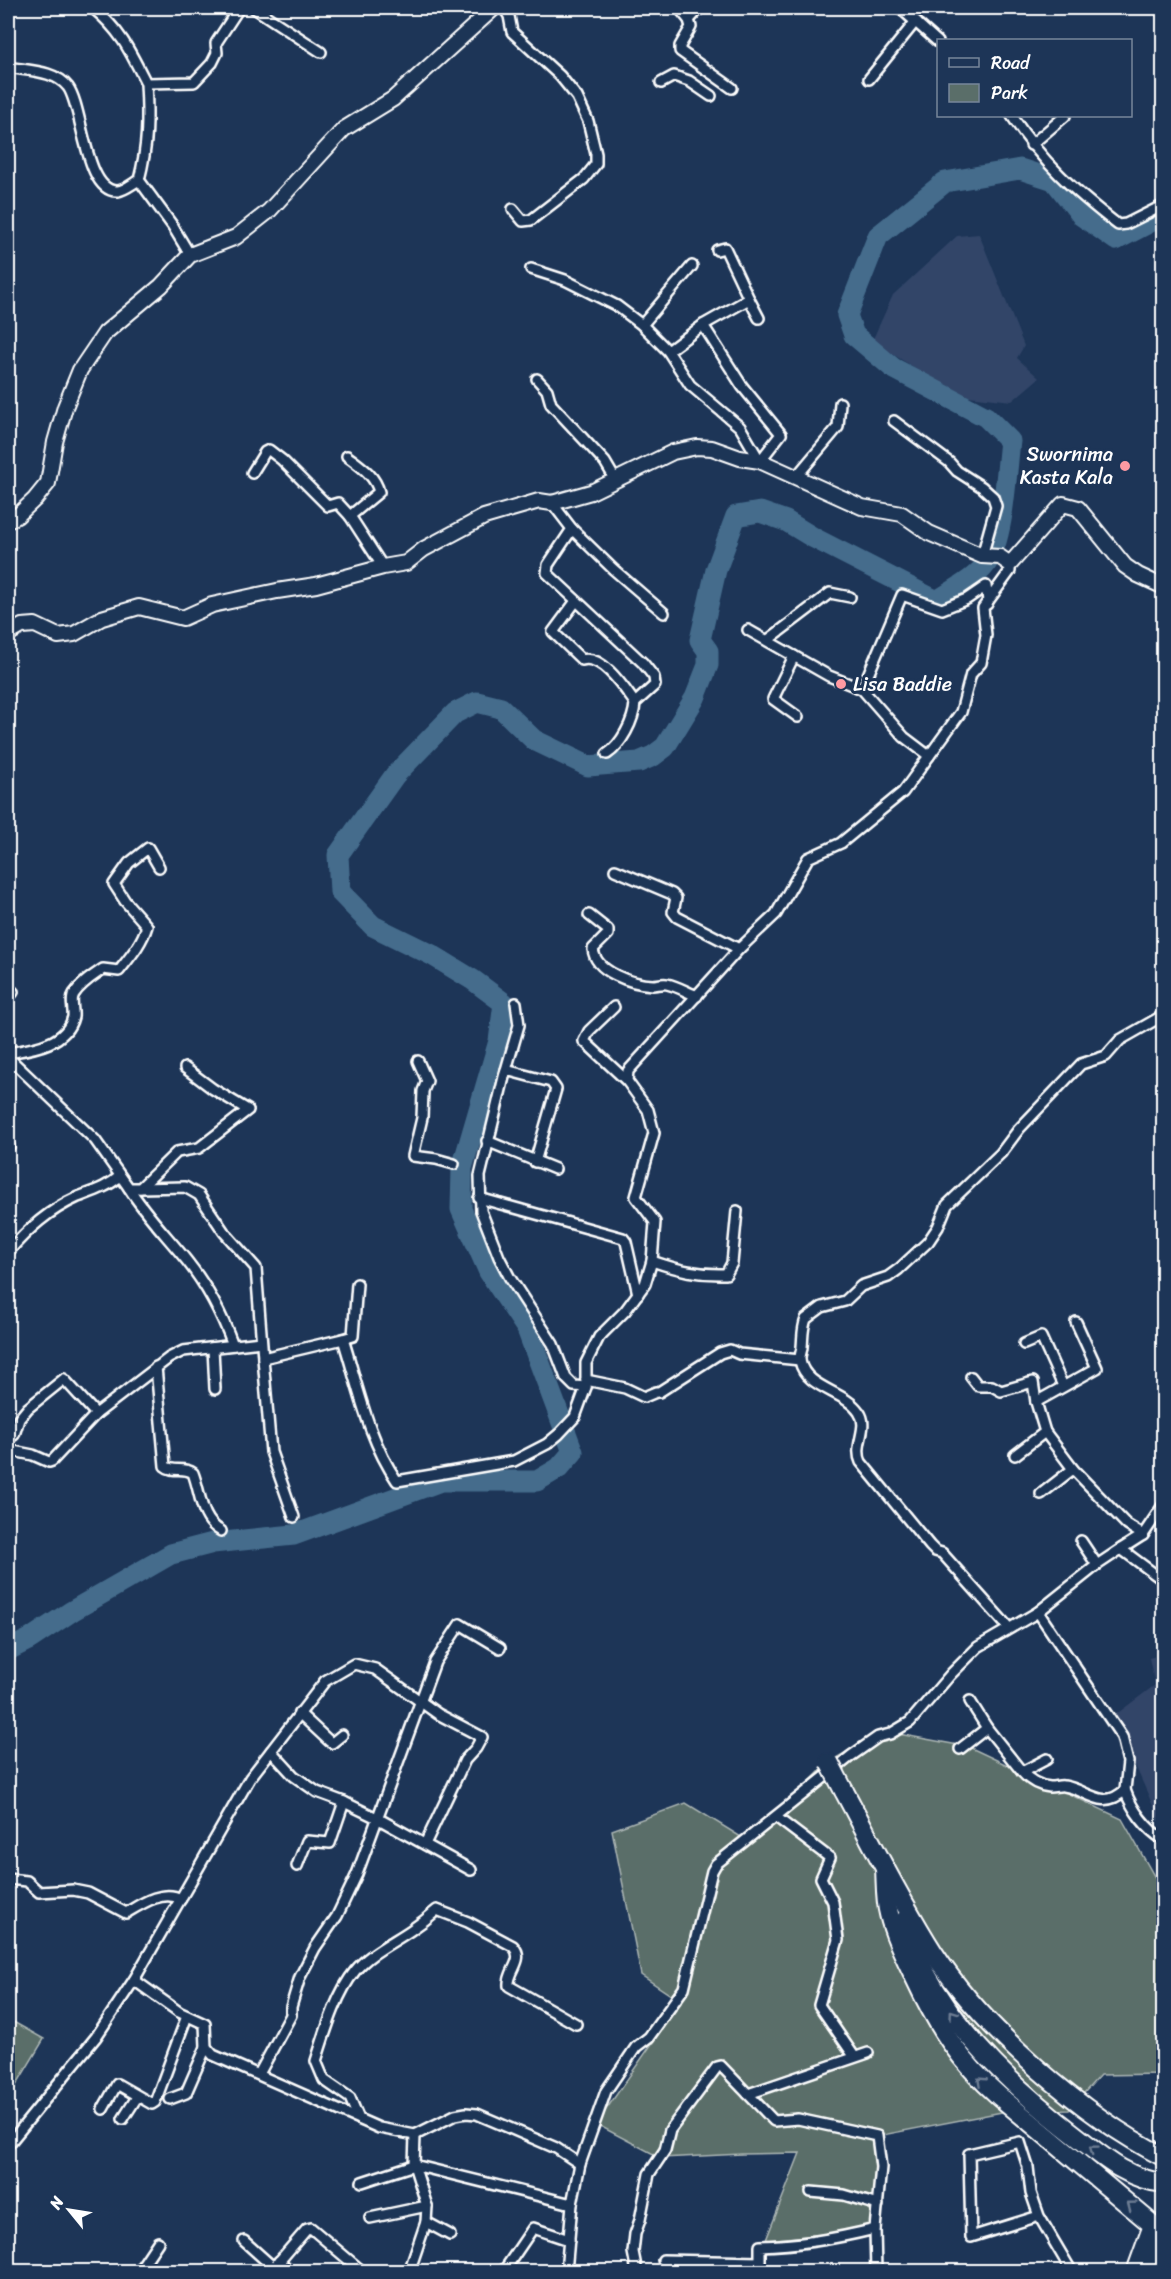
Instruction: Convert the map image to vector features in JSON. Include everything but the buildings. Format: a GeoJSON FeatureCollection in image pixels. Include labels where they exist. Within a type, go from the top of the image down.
{"type":"FeatureCollection","features":[{"type":"Feature","properties":{"kind":"highway"},"geometry":{"type":"LineString","coordinates":[[829,1762],[885,1868],[934,1953],[977,2008],[1068,2094],[1140,2145],[1164,2157]]}},
{"type":"Feature","properties":{"kind":"highway"},"geometry":{"type":"LineString","coordinates":[[885,1868],[925,1971],[954,2016],[990,2060],[1018,2089],[1098,2153],[1126,2172],[1146,2180],[1164,2183]]}},
{"type":"Feature","properties":{"kind":"highway"},"geometry":{"type":"LineString","coordinates":[[885,1868],[889,1913],[901,1950],[935,2020],[952,2046],[984,2083],[1153,2225],[1136,2271]]}},
{"type":"Feature","properties":{"kind":"highway"},"geometry":{"type":"LineString","coordinates":[[1142,2271],[1164,2241]]}},
{"type":"Feature","properties":{"kind":"street"},"geometry":{"type":"LineString","coordinates":[[8,68],[53,75],[69,87],[97,179],[112,191],[121,191],[138,180],[146,153],[149,124],[146,83],[123,38],[93,8]]}},
{"type":"Feature","properties":{"kind":"street"},"geometry":{"type":"LineString","coordinates":[[146,83],[194,82],[212,63],[217,53],[216,43],[239,8]]}},
{"type":"Feature","properties":{"kind":"street"},"geometry":{"type":"LineString","coordinates":[[254,8],[321,52]]}},
{"type":"Feature","properties":{"kind":"street"},"geometry":{"type":"LineString","coordinates":[[8,521],[17,516],[35,499],[48,483],[55,442],[65,407],[80,370],[105,333],[161,286],[190,255],[236,237],[269,211],[344,129],[393,99],[494,8],[509,16],[512,32],[560,76],[577,97],[588,121],[597,154],[596,164],[584,179],[531,220],[523,221],[513,209]]}},
{"type":"Feature","properties":{"kind":"street"},"geometry":{"type":"LineString","coordinates":[[679,8],[689,20],[691,27],[680,46],[680,51],[732,88]]}},
{"type":"Feature","properties":{"kind":"street"},"geometry":{"type":"LineString","coordinates":[[689,20],[700,8]]}},
{"type":"Feature","properties":{"kind":"street"},"geometry":{"type":"LineString","coordinates":[[900,8],[937,40]]}},
{"type":"Feature","properties":{"kind":"street"},"geometry":{"type":"LineString","coordinates":[[869,79],[916,21]]}},
{"type":"Feature","properties":{"kind":"street"},"geometry":{"type":"LineString","coordinates":[[689,81],[704,67]]}},
{"type":"Feature","properties":{"kind":"street"},"geometry":{"type":"LineString","coordinates":[[661,83],[675,76],[689,81],[711,96]]}},
{"type":"Feature","properties":{"kind":"street"},"geometry":{"type":"LineString","coordinates":[[1013,117],[1031,145],[1062,179],[1118,225],[1126,224],[1164,206]]}},
{"type":"Feature","properties":{"kind":"street"},"geometry":{"type":"LineString","coordinates":[[1031,145],[1064,117]]}},
{"type":"Feature","properties":{"kind":"street"},"geometry":{"type":"LineString","coordinates":[[138,180],[172,225],[190,255]]}},
{"type":"Feature","properties":{"kind":"street"},"geometry":{"type":"LineString","coordinates":[[717,250],[724,248],[759,318]]}},
{"type":"Feature","properties":{"kind":"street"},"geometry":{"type":"LineString","coordinates":[[642,325],[692,266]]}},
{"type":"Feature","properties":{"kind":"street"},"geometry":{"type":"LineString","coordinates":[[531,269],[565,280],[617,306],[642,325],[668,351],[690,385],[740,427],[760,461]]}},
{"type":"Feature","properties":{"kind":"street"},"geometry":{"type":"LineString","coordinates":[[668,351],[703,325],[749,299]]}},
{"type":"Feature","properties":{"kind":"street"},"geometry":{"type":"LineString","coordinates":[[703,325],[742,386],[781,434],[760,461]]}},
{"type":"Feature","properties":{"kind":"street"},"geometry":{"type":"LineString","coordinates":[[537,379],[547,390],[551,404],[605,462],[615,479]]}},
{"type":"Feature","properties":{"kind":"street"},"geometry":{"type":"LineString","coordinates":[[796,477],[838,427],[840,403]]}},
{"type":"Feature","properties":{"kind":"street"},"geometry":{"type":"LineString","coordinates":[[894,421],[993,497],[996,506],[982,556]]}},
{"type":"Feature","properties":{"kind":"street"},"geometry":{"type":"LineString","coordinates":[[8,634],[22,626],[35,625],[58,636],[74,634],[102,618],[138,607],[183,618],[212,605],[316,585],[406,563],[424,549],[484,517],[539,501],[552,503],[591,492],[673,452],[697,447],[712,448],[740,458],[760,461],[862,507],[902,514],[929,533],[982,556],[1005,561]]}},
{"type":"Feature","properties":{"kind":"street"},"geometry":{"type":"LineString","coordinates":[[252,473],[265,452],[269,450],[328,506],[338,503],[350,516],[383,567]]}},
{"type":"Feature","properties":{"kind":"street"},"geometry":{"type":"LineString","coordinates":[[347,456],[374,479],[379,492],[350,516]]}},
{"type":"Feature","properties":{"kind":"street"},"geometry":{"type":"LineString","coordinates":[[552,503],[572,529],[612,569],[664,613]]}},
{"type":"Feature","properties":{"kind":"street"},"geometry":{"type":"LineString","coordinates":[[1005,561],[1063,504],[1070,504],[1078,508],[1125,566],[1164,587]]}},
{"type":"Feature","properties":{"kind":"street"},"geometry":{"type":"LineString","coordinates":[[572,529],[548,565],[547,573],[643,663],[654,677],[655,685],[635,703],[634,712],[616,748],[607,754]]}},
{"type":"Feature","properties":{"kind":"street"},"geometry":{"type":"LineString","coordinates":[[983,608],[1010,571],[1005,561]]}},
{"type":"Feature","properties":{"kind":"street"},"geometry":{"type":"LineString","coordinates":[[627,1081],[632,1066],[642,1058],[740,949],[776,914],[808,858],[841,843],[897,798],[961,712],[972,674],[981,663],[986,635],[983,608],[988,601],[986,586],[967,599],[942,609],[905,594],[902,595],[862,689]]}},
{"type":"Feature","properties":{"kind":"street"},"geometry":{"type":"LineString","coordinates":[[768,640],[830,593],[850,597]]}},
{"type":"Feature","properties":{"kind":"street"},"geometry":{"type":"LineString","coordinates":[[576,602],[553,632],[582,660],[590,658],[597,660],[621,684],[635,703]]}},
{"type":"Feature","properties":{"kind":"street"},"geometry":{"type":"LineString","coordinates":[[748,630],[829,676],[862,689],[904,737],[929,756]]}},
{"type":"Feature","properties":{"kind":"street"},"geometry":{"type":"LineString","coordinates":[[794,656],[773,699],[798,717]]}},
{"type":"Feature","properties":{"kind":"street"},"geometry":{"type":"LineString","coordinates":[[8,1055],[43,1047],[60,1037],[73,1018],[73,996],[82,985],[103,969],[119,970],[131,956],[144,936],[147,926],[125,901],[114,884],[129,863],[148,848],[159,867]]}},
{"type":"Feature","properties":{"kind":"street"},"geometry":{"type":"LineString","coordinates":[[615,870],[672,894],[676,898],[673,912],[677,917],[740,949]]}},
{"type":"Feature","properties":{"kind":"street"},"geometry":{"type":"LineString","coordinates":[[589,915],[608,930],[608,934],[593,949],[594,957],[601,965],[626,980],[653,985],[664,984],[698,996]]}},
{"type":"Feature","properties":{"kind":"street"},"geometry":{"type":"LineString","coordinates":[[516,1003],[519,1025],[487,1141],[480,1176],[479,1198],[481,1211],[499,1257],[553,1344],[566,1378],[574,1386],[615,1385],[644,1397],[659,1392],[720,1353],[730,1350],[739,1354],[800,1360]]}},
{"type":"Feature","properties":{"kind":"street"},"geometry":{"type":"LineString","coordinates":[[343,1339],[371,1431],[384,1463],[397,1481],[514,1461],[547,1444],[575,1417],[586,1384],[586,1363],[599,1337],[611,1326],[645,1284],[652,1261],[655,1222],[636,1197],[654,1133],[648,1110],[627,1081],[584,1041],[589,1031],[614,1007]]}},
{"type":"Feature","properties":{"kind":"street"},"geometry":{"type":"LineString","coordinates":[[1009,1628],[942,1553],[930,1546],[861,1461],[858,1456],[863,1422],[860,1412],[827,1388],[812,1381],[800,1360],[802,1327],[806,1319],[822,1307],[845,1301],[861,1286],[888,1278],[899,1269],[928,1242],[938,1227],[947,1205],[1001,1153],[1019,1129],[1081,1064],[1106,1056],[1120,1040],[1164,1015]]}},
{"type":"Feature","properties":{"kind":"street"},"geometry":{"type":"LineString","coordinates":[[8,1055],[95,1140],[174,1248],[186,1259],[226,1325],[233,1345]]}},
{"type":"Feature","properties":{"kind":"street"},"geometry":{"type":"LineString","coordinates":[[418,1061],[427,1081],[423,1091],[422,1118],[413,1156],[454,1164]]}},
{"type":"Feature","properties":{"kind":"street"},"geometry":{"type":"LineString","coordinates":[[140,1188],[177,1152],[199,1148],[248,1110],[184,1068]]}},
{"type":"Feature","properties":{"kind":"street"},"geometry":{"type":"LineString","coordinates":[[506,1070],[551,1082],[556,1089],[535,1162]]}},
{"type":"Feature","properties":{"kind":"street"},"geometry":{"type":"LineString","coordinates":[[487,1141],[555,1169]]}},
{"type":"Feature","properties":{"kind":"street"},"geometry":{"type":"LineString","coordinates":[[8,1252],[40,1218],[79,1197],[96,1192],[120,1176]]}},
{"type":"Feature","properties":{"kind":"street"},"geometry":{"type":"LineString","coordinates":[[129,1188],[185,1187],[200,1195],[224,1232],[256,1268],[271,1452],[294,1517]]}},
{"type":"Feature","properties":{"kind":"street"},"geometry":{"type":"LineString","coordinates":[[479,1198],[623,1238],[626,1242],[638,1294]]}},
{"type":"Feature","properties":{"kind":"street"},"geometry":{"type":"LineString","coordinates":[[652,1261],[681,1271],[702,1275],[726,1274],[732,1263],[737,1211]]}},
{"type":"Feature","properties":{"kind":"street"},"geometry":{"type":"LineString","coordinates":[[263,1358],[353,1336],[357,1284]]}},
{"type":"Feature","properties":{"kind":"street"},"geometry":{"type":"LineString","coordinates":[[1036,1402],[1097,1368],[1076,1322]]}},
{"type":"Feature","properties":{"kind":"street"},"geometry":{"type":"LineString","coordinates":[[1024,1344],[1041,1337],[1063,1386]]}},
{"type":"Feature","properties":{"kind":"street"},"geometry":{"type":"LineString","coordinates":[[8,1450],[52,1461],[96,1414],[169,1358],[183,1351],[261,1342]]}},
{"type":"Feature","properties":{"kind":"street"},"geometry":{"type":"LineString","coordinates":[[213,1348],[215,1389]]}},
{"type":"Feature","properties":{"kind":"street"},"geometry":{"type":"LineString","coordinates":[[156,1367],[165,1466],[168,1469],[186,1470],[193,1473],[207,1518],[214,1527],[221,1531]]}},
{"type":"Feature","properties":{"kind":"street"},"geometry":{"type":"LineString","coordinates":[[971,1377],[978,1386],[992,1386],[1001,1391],[1033,1382],[1045,1432],[1073,1469],[1127,1524],[1143,1535]]}},
{"type":"Feature","properties":{"kind":"street"},"geometry":{"type":"LineString","coordinates":[[14,1435],[19,1419],[28,1408],[60,1380],[64,1379],[96,1414]]}},
{"type":"Feature","properties":{"kind":"street"},"geometry":{"type":"LineString","coordinates":[[1015,1455],[1045,1432]]}},
{"type":"Feature","properties":{"kind":"street"},"geometry":{"type":"LineString","coordinates":[[1041,1494],[1073,1469]]}},
{"type":"Feature","properties":{"kind":"street"},"geometry":{"type":"LineString","coordinates":[[566,2271],[572,2204],[580,2164],[606,2091],[636,2047],[649,2037],[684,1988],[712,1871],[716,1864],[851,1755],[878,1737],[891,1734],[910,1722],[971,1654],[1009,1628],[1038,1612],[1097,1565],[1143,1535],[1164,1504]]}},
{"type":"Feature","properties":{"kind":"street"},"geometry":{"type":"LineString","coordinates":[[1081,1541],[1097,1565]]}},
{"type":"Feature","properties":{"kind":"street"},"geometry":{"type":"LineString","coordinates":[[1121,1549],[1164,1581]]}},
{"type":"Feature","properties":{"kind":"street"},"geometry":{"type":"LineString","coordinates":[[1038,1612],[1122,1737],[1128,1762],[1125,1790],[1130,1804],[1136,1813],[1164,1840]]}},
{"type":"Feature","properties":{"kind":"street"},"geometry":{"type":"LineString","coordinates":[[259,2074],[291,2015],[291,2007],[300,1977],[315,1948],[337,1916],[357,1874],[435,1662],[460,1624],[500,1648]]}},
{"type":"Feature","properties":{"kind":"street"},"geometry":{"type":"LineString","coordinates":[[8,2145],[96,2037],[134,1980],[250,1778],[325,1681],[354,1664],[375,1670],[420,1702],[482,1737],[465,1760],[424,1844]]}},
{"type":"Feature","properties":{"kind":"street"},"geometry":{"type":"LineString","coordinates":[[970,1701],[987,1728],[1030,1781],[1048,1787],[1065,1786],[1099,1800],[1119,1796],[1125,1790]]}},
{"type":"Feature","properties":{"kind":"street"},"geometry":{"type":"LineString","coordinates":[[299,1713],[332,1743],[342,1735]]}},
{"type":"Feature","properties":{"kind":"street"},"geometry":{"type":"LineString","coordinates":[[960,1749],[987,1728]]}},
{"type":"Feature","properties":{"kind":"street"},"geometry":{"type":"LineString","coordinates":[[271,1751],[294,1776],[317,1792],[377,1818],[471,1870]]}},
{"type":"Feature","properties":{"kind":"street"},"geometry":{"type":"LineString","coordinates":[[1022,1772],[1047,1759]]}},
{"type":"Feature","properties":{"kind":"street"},"geometry":{"type":"LineString","coordinates":[[297,1866],[307,1841],[330,1843],[344,1802]]}},
{"type":"Feature","properties":{"kind":"street"},"geometry":{"type":"LineString","coordinates":[[776,1817],[830,1858],[821,1878],[833,1902],[838,1940],[819,2005],[854,2056]]}},
{"type":"Feature","properties":{"kind":"street"},"geometry":{"type":"LineString","coordinates":[[8,1878],[27,1881],[39,1892],[73,1890],[88,1893],[126,1913],[154,1898],[176,1896],[181,1899]]}},
{"type":"Feature","properties":{"kind":"street"},"geometry":{"type":"LineString","coordinates":[[359,2119],[350,2098],[324,2080],[316,2061],[327,2028],[342,1992],[354,1971],[389,1942],[411,1930],[437,1910],[468,1922],[513,1946],[518,1951],[519,1958],[508,1981],[509,1986],[576,2024]]}},
{"type":"Feature","properties":{"kind":"street"},"geometry":{"type":"LineString","coordinates":[[134,1980],[187,2016],[205,2024],[206,2047],[186,2093],[170,2099]]}},
{"type":"Feature","properties":{"kind":"street"},"geometry":{"type":"LineString","coordinates":[[103,2109],[117,2084],[145,2102],[152,2104],[155,2102],[187,2016]]}},
{"type":"Feature","properties":{"kind":"street"},"geometry":{"type":"LineString","coordinates":[[206,2047],[213,2055],[237,2067],[259,2074],[379,2128],[415,2135],[455,2115],[477,2114],[556,2148],[580,2164]]}},
{"type":"Feature","properties":{"kind":"street"},"geometry":{"type":"LineString","coordinates":[[747,2094],[868,2053]]}},
{"type":"Feature","properties":{"kind":"street"},"geometry":{"type":"LineString","coordinates":[[637,2271],[633,2252],[635,2234],[649,2174],[665,2150],[674,2125],[717,2067],[721,2066],[774,2121],[798,2119],[877,2136],[881,2167],[875,2229],[876,2271]]}},
{"type":"Feature","properties":{"kind":"street"},"geometry":{"type":"LineString","coordinates":[[123,2119],[137,2097]]}},
{"type":"Feature","properties":{"kind":"street"},"geometry":{"type":"LineString","coordinates":[[409,2271],[426,2222],[427,2206],[414,2165],[415,2135]]}},
{"type":"Feature","properties":{"kind":"street"},"geometry":{"type":"LineString","coordinates":[[1039,2216],[971,2237],[969,2154],[1020,2142],[1028,2167],[1031,2193],[1039,2216],[1072,2271]]}},
{"type":"Feature","properties":{"kind":"street"},"geometry":{"type":"LineString","coordinates":[[362,2182],[414,2165],[572,2204]]}},
{"type":"Feature","properties":{"kind":"street"},"geometry":{"type":"LineString","coordinates":[[811,2192],[844,2195],[878,2205]]}},
{"type":"Feature","properties":{"kind":"street"},"geometry":{"type":"LineString","coordinates":[[370,2218],[427,2206]]}},
{"type":"Feature","properties":{"kind":"street"},"geometry":{"type":"LineString","coordinates":[[426,2222],[450,2235]]}},
{"type":"Feature","properties":{"kind":"street"},"geometry":{"type":"LineString","coordinates":[[274,2266],[307,2229],[311,2228],[363,2271]]}},
{"type":"Feature","properties":{"kind":"street"},"geometry":{"type":"LineString","coordinates":[[503,2271],[533,2228],[569,2240]]}},
{"type":"Feature","properties":{"kind":"street"},"geometry":{"type":"LineString","coordinates":[[663,2260],[722,2267],[760,2262],[760,2246],[810,2244],[875,2229]]}},
{"type":"Feature","properties":{"kind":"street"},"geometry":{"type":"LineString","coordinates":[[244,2241],[274,2266],[291,2271]]}},
{"type":"Feature","properties":{"kind":"street"},"geometry":{"type":"LineString","coordinates":[[138,2271],[158,2242]]}},
{"type":"Feature","properties":{"kind":"shaded area"},"geometry":{"type":"Polygon","coordinates":[[[979,234],[1024,346],[1017,358],[1039,378],[1012,401],[968,396],[932,379],[872,341],[893,295],[957,236],[979,234]]]}},
{"type":"Feature","properties":{"kind":"shaded area"},"geometry":{"type":"Polygon","coordinates":[[[1163,1654],[1163,1826],[1115,1715],[1155,1685],[1149,1658],[1163,1654]]]}},
{"type":"Feature","properties":{"kind":"green space"},"geometry":{"type":"Polygon","coordinates":[[[882,1731],[969,1747],[1122,1819],[1163,1892],[1163,2074],[1100,2075],[1069,2110],[1002,2112],[877,2136],[875,2229],[766,2240],[800,2153],[661,2158],[596,2124],[681,2002],[641,1975],[612,1830],[686,1803],[749,1842],[829,1762],[882,1731]]]}},
{"type":"Feature","properties":{"kind":"green space"},"geometry":{"type":"Polygon","coordinates":[[[8,2019],[44,2039],[8,2099],[8,2019]]]}},
{"type":"Feature","properties":{"kind":"waterway"},"geometry":{"type":"LineString","coordinates":[[8,1650],[171,1554],[213,1543],[294,1535],[441,1481],[537,1481],[559,1468],[573,1452],[527,1329],[489,1272],[461,1209],[462,1168],[499,1041],[504,1003],[473,980],[432,955],[373,926],[340,892],[338,855],[395,775],[455,713],[477,702],[501,708],[534,740],[588,766],[639,762],[665,747],[695,698],[708,665],[708,651],[700,640],[716,570],[736,516],[760,512],[786,521],[814,538],[937,601],[969,580],[986,564],[997,539],[1010,441],[986,417],[893,368],[854,335],[847,315],[878,236],[945,182],[1020,169],[1054,180],[1082,216],[1116,240],[1164,215]]}},
{"type":"Feature","properties":{"kind":"place","name":"Swornima Kasta Kala"},"geometry":{"type":"Point","coordinates":[1125,466]}},
{"type":"Feature","properties":{"kind":"place","name":"Lisa Baddie"},"geometry":{"type":"Point","coordinates":[841,684]}}]}
